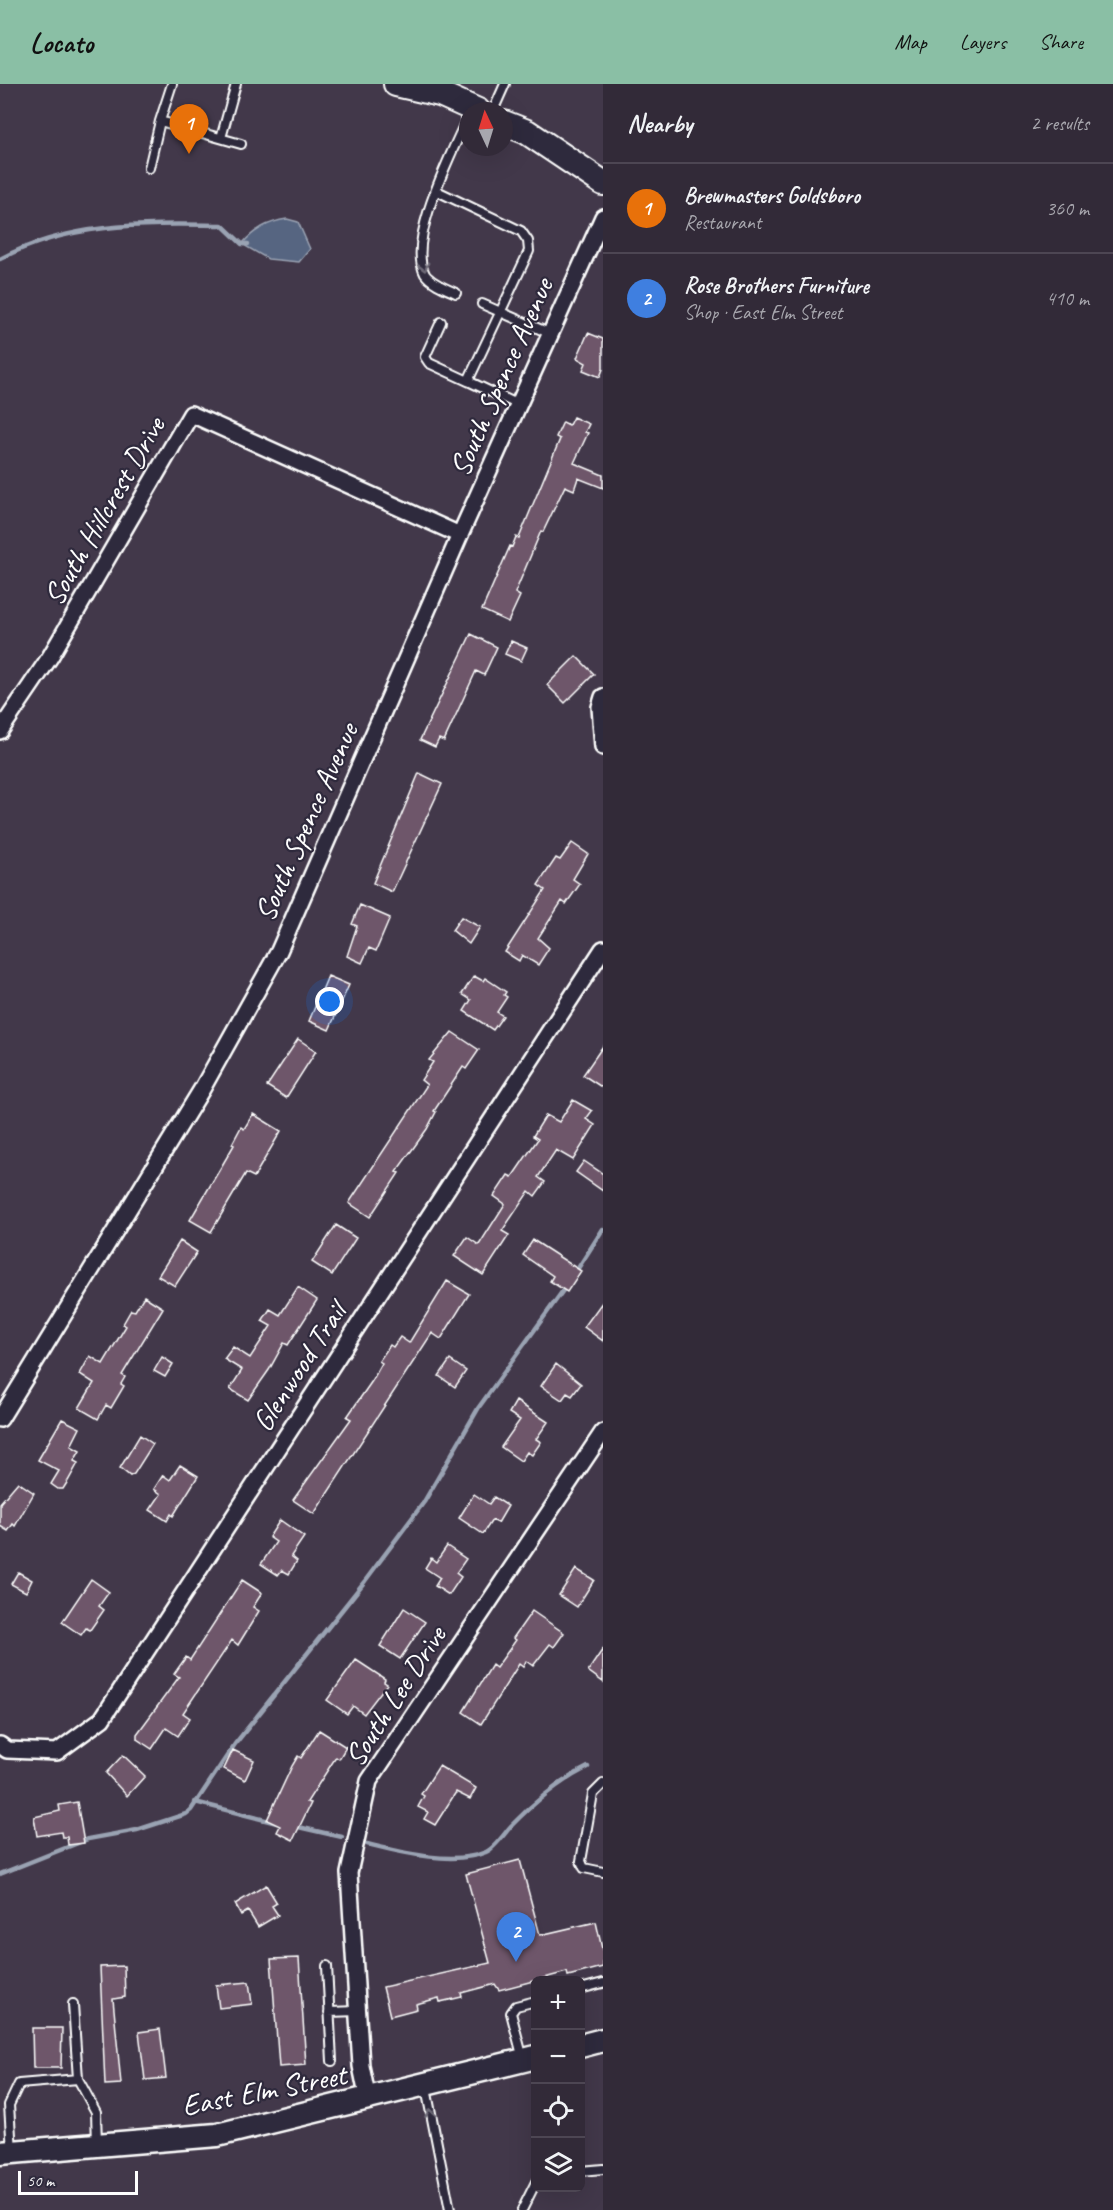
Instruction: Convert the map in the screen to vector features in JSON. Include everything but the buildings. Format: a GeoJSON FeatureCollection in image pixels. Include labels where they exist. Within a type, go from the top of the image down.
{"type":"FeatureCollection","features":[{"type":"Feature","properties":{"kind":"main road"},"geometry":{"type":"LineString","coordinates":[[396,84],[442,89],[461,102]]}},
{"type":"Feature","properties":{"kind":"main road"},"geometry":{"type":"LineString","coordinates":[[513,127],[527,132],[603,183]]}},
{"type":"Feature","properties":{"kind":"street","name":"South Spence Avenue"},"geometry":{"type":"LineString","coordinates":[[0,1419],[202,1089],[279,951],[460,535],[603,217]]}},
{"type":"Feature","properties":{"kind":"street","name":"South Hillcrest Drive"},"geometry":{"type":"LineString","coordinates":[[0,731],[50,657],[191,414],[460,535]]}},
{"type":"Feature","properties":{"kind":"street"},"geometry":{"type":"LineString","coordinates":[[603,698],[600,707],[603,747]]}},
{"type":"Feature","properties":{"kind":"street","name":"Glenwood Trail"},"geometry":{"type":"LineString","coordinates":[[0,1745],[7,1750],[57,1752],[102,1719],[603,950]]}},
{"type":"Feature","properties":{"kind":"street","name":"South Lee Drive"},"geometry":{"type":"LineString","coordinates":[[368,2100],[361,2066],[349,1873],[369,1781],[603,1432]]}},
{"type":"Feature","properties":{"kind":"street"},"geometry":{"type":"LineString","coordinates":[[585,2045],[603,2040]]}},
{"type":"Feature","properties":{"kind":"street","name":"East Elm Street"},"geometry":{"type":"LineString","coordinates":[[6,2153],[217,2135],[529,2059]]}},
{"type":"Feature","properties":{"kind":"lane"},"geometry":{"type":"LineString","coordinates":[[149,168],[160,121],[172,84]]}},
{"type":"Feature","properties":{"kind":"lane"},"geometry":{"type":"LineString","coordinates":[[221,138],[236,84]]}},
{"type":"Feature","properties":{"kind":"lane"},"geometry":{"type":"LineString","coordinates":[[487,102],[506,84]]}},
{"type":"Feature","properties":{"kind":"lane"},"geometry":{"type":"LineString","coordinates":[[160,121],[241,144]]}},
{"type":"Feature","properties":{"kind":"lane"},"geometry":{"type":"LineString","coordinates":[[456,293],[426,276],[421,264],[423,222],[459,146]]}},
{"type":"Feature","properties":{"kind":"lane"},"geometry":{"type":"LineString","coordinates":[[437,191],[521,231],[528,241],[529,251],[468,381]]}},
{"type":"Feature","properties":{"kind":"lane"},"geometry":{"type":"LineString","coordinates":[[482,304],[550,334]]}},
{"type":"Feature","properties":{"kind":"lane"},"geometry":{"type":"LineString","coordinates":[[441,322],[425,357],[429,363],[519,405]]}},
{"type":"Feature","properties":{"kind":"lane"},"geometry":{"type":"LineString","coordinates":[[603,1784],[593,1794],[581,1860],[584,1868],[603,1872]]}},
{"type":"Feature","properties":{"kind":"lane"},"geometry":{"type":"LineString","coordinates":[[327,1966],[332,2061]]}},
{"type":"Feature","properties":{"kind":"lane"},"geometry":{"type":"LineString","coordinates":[[585,1988],[603,1983]]}},
{"type":"Feature","properties":{"kind":"lane"},"geometry":{"type":"LineString","coordinates":[[529,2059],[511,2013],[516,2007],[531,2002]]}},
{"type":"Feature","properties":{"kind":"lane"},"geometry":{"type":"LineString","coordinates":[[73,2004],[78,2079],[96,2112],[97,2145]]}},
{"type":"Feature","properties":{"kind":"lane"},"geometry":{"type":"LineString","coordinates":[[329,2012],[358,2011]]}},
{"type":"Feature","properties":{"kind":"lane"},"geometry":{"type":"LineString","coordinates":[[6,2153],[9,2105],[19,2084],[78,2079]]}},
{"type":"Feature","properties":{"kind":"lane"},"geometry":{"type":"LineString","coordinates":[[425,2086],[450,2210]]}},
{"type":"Feature","properties":{"kind":"lane"},"geometry":{"type":"LineString","coordinates":[[585,2171],[603,2169]]}},
{"type":"Feature","properties":{"kind":"lane"},"geometry":{"type":"LineString","coordinates":[[522,2210],[531,2192]]}},
{"type":"Feature","properties":{"kind":"water"},"geometry":{"type":"Polygon","coordinates":[[[287,219],[298,222],[310,249],[299,262],[268,259],[242,244],[262,227],[287,219]]]}},
{"type":"Feature","properties":{"kind":"waterway"},"geometry":{"type":"LineString","coordinates":[[0,259],[53,238],[80,232],[136,226],[222,225],[242,244],[248,244]]}},
{"type":"Feature","properties":{"kind":"waterway"},"geometry":{"type":"LineString","coordinates":[[575,1273],[603,1229]]}},
{"type":"Feature","properties":{"kind":"waterway"},"geometry":{"type":"LineString","coordinates":[[0,1874],[88,1839],[137,1830],[186,1814],[191,1810],[235,1744],[365,1581],[424,1502],[479,1407],[567,1285]]}},
{"type":"Feature","properties":{"kind":"waterway"},"geometry":{"type":"LineString","coordinates":[[367,1844],[410,1854],[443,1858],[473,1856],[486,1852],[538,1801],[567,1779],[588,1767]]}},
{"type":"Feature","properties":{"kind":"waterway"},"geometry":{"type":"LineString","coordinates":[[195,1802],[277,1823]]}},
{"type":"Feature","properties":{"kind":"waterway"},"geometry":{"type":"LineString","coordinates":[[294,1826],[342,1837]]}},
{"type":"Feature","properties":{"kind":"place","name":"Brewmasters Goldsboro"},"geometry":{"type":"Point","coordinates":[189,154]}},
{"type":"Feature","properties":{"kind":"place","name":"Rose Brothers Furniture"},"geometry":{"type":"Point","coordinates":[516,1962]}}]}
